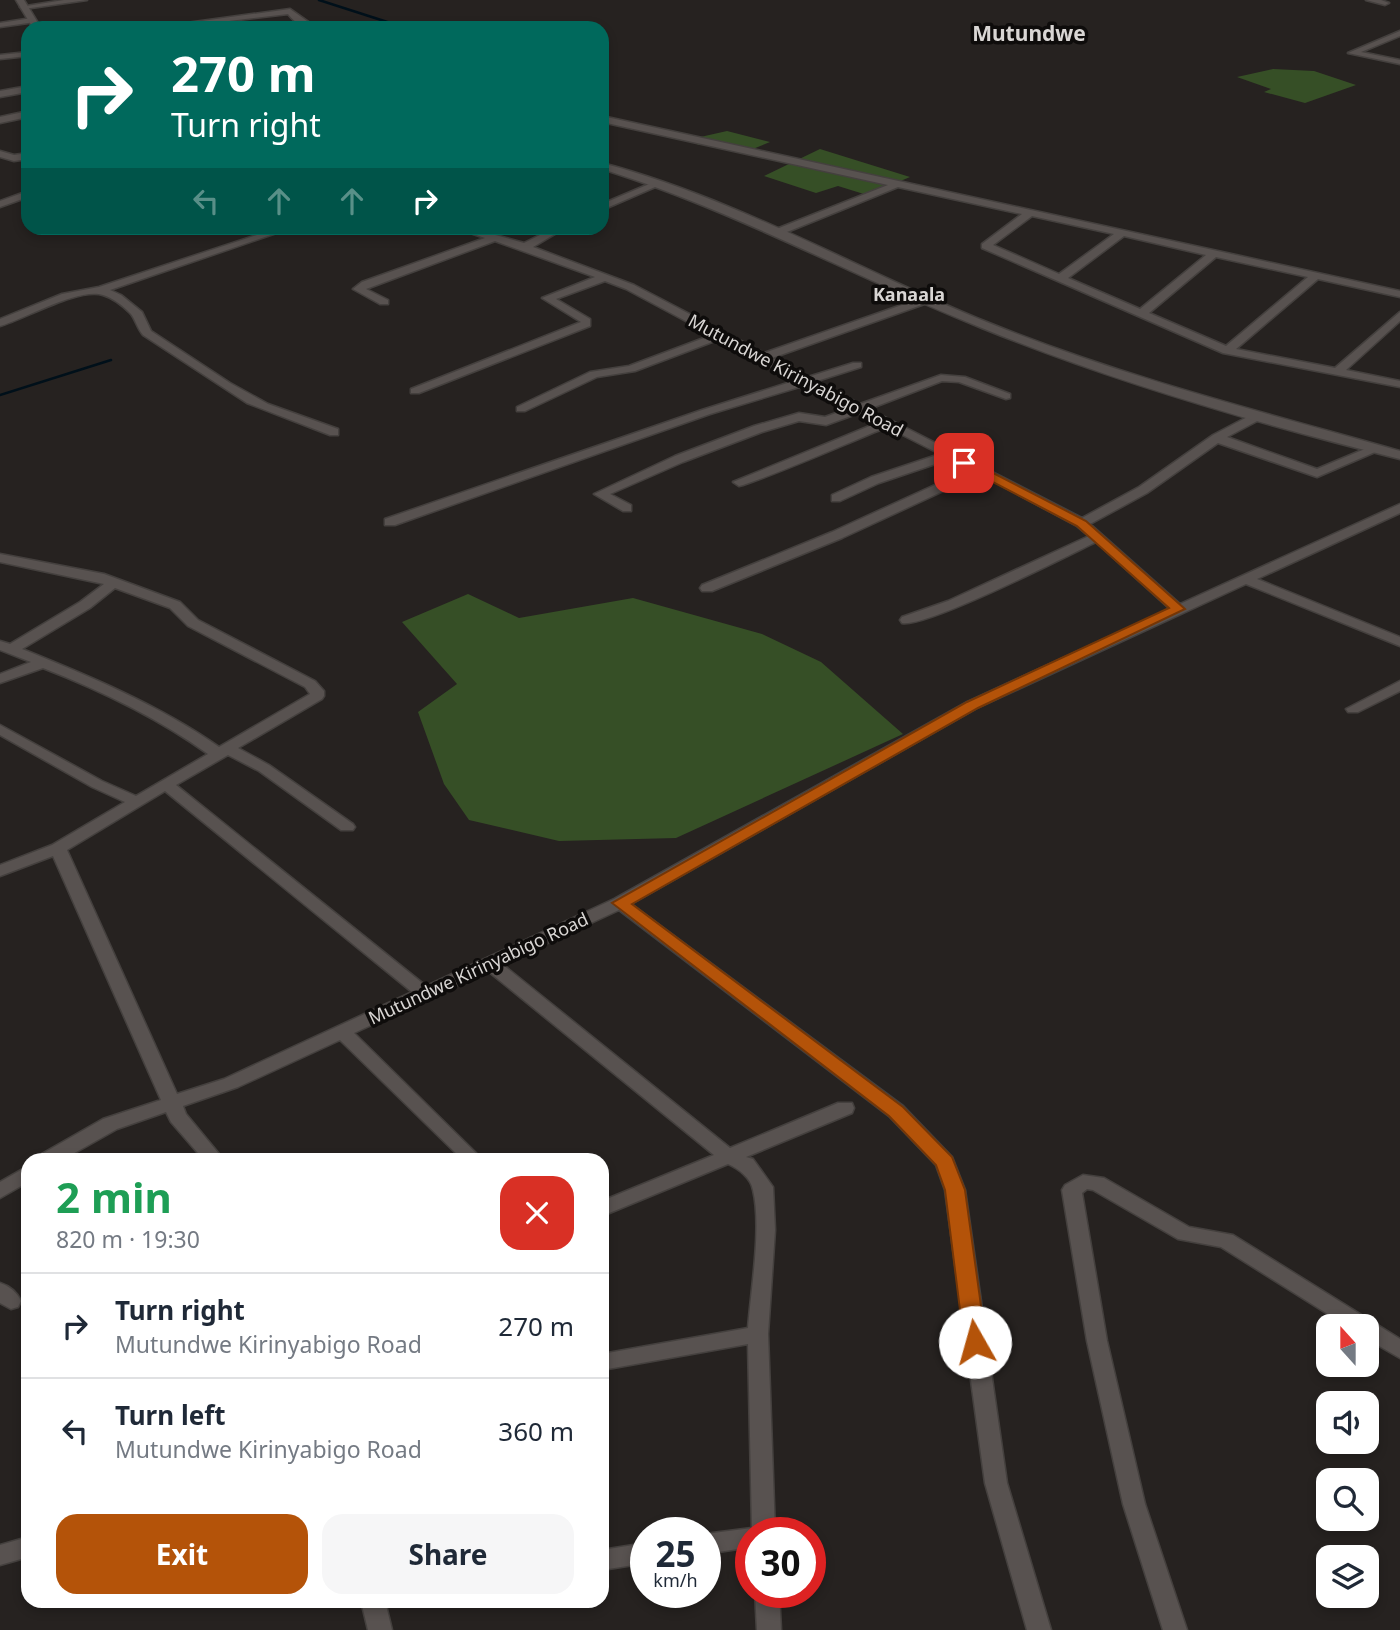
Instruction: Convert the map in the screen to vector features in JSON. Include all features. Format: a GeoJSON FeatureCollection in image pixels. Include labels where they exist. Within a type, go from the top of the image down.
{"type":"FeatureCollection","features":[{"type":"Feature","properties":{"kind":"street"},"geometry":{"type":"LineString","coordinates":[[33,21],[22,4],[83,0]]}},
{"type":"Feature","properties":{"kind":"street"},"geometry":{"type":"LineString","coordinates":[[1370,0],[1385,3]]}},
{"type":"Feature","properties":{"kind":"street"},"geometry":{"type":"LineString","coordinates":[[206,21],[290,10],[300,21]]}},
{"type":"Feature","properties":{"kind":"street"},"geometry":{"type":"LineString","coordinates":[[0,25],[21,24]]}},
{"type":"Feature","properties":{"kind":"street"},"geometry":{"type":"LineString","coordinates":[[1400,33],[1348,55],[1400,62]]}},
{"type":"Feature","properties":{"kind":"street"},"geometry":{"type":"LineString","coordinates":[[0,57],[21,55]]}},
{"type":"Feature","properties":{"kind":"street"},"geometry":{"type":"LineString","coordinates":[[1,94],[21,90]]}},
{"type":"Feature","properties":{"kind":"street"},"geometry":{"type":"LineString","coordinates":[[1,94],[14,101]]}},
{"type":"Feature","properties":{"kind":"street"},"geometry":{"type":"LineString","coordinates":[[0,120],[21,116]]}},
{"type":"Feature","properties":{"kind":"street"},"geometry":{"type":"LineString","coordinates":[[609,122],[1400,294]]}},
{"type":"Feature","properties":{"kind":"street"},"geometry":{"type":"LineString","coordinates":[[0,154],[21,157]]}},
{"type":"Feature","properties":{"kind":"street"},"geometry":{"type":"LineString","coordinates":[[14,158],[13,161],[21,165]]}},
{"type":"Feature","properties":{"kind":"street"},"geometry":{"type":"LineString","coordinates":[[609,168],[657,184],[778,232],[926,300],[1071,359],[1255,416],[1400,455]]}},
{"type":"Feature","properties":{"kind":"street"},"geometry":{"type":"LineString","coordinates":[[609,204],[657,184]]}},
{"type":"Feature","properties":{"kind":"street"},"geometry":{"type":"LineString","coordinates":[[778,232],[895,185]]}},
{"type":"Feature","properties":{"kind":"street"},"geometry":{"type":"LineString","coordinates":[[0,205],[21,197]]}},
{"type":"Feature","properties":{"kind":"street"},"geometry":{"type":"LineString","coordinates":[[1030,214],[986,246],[1227,351],[1400,384]]}},
{"type":"Feature","properties":{"kind":"street"},"geometry":{"type":"LineString","coordinates":[[1061,278],[1121,234]]}},
{"type":"Feature","properties":{"kind":"street"},"geometry":{"type":"LineString","coordinates":[[0,323],[66,296],[101,290],[265,235]]}},
{"type":"Feature","properties":{"kind":"street","name":"Mutundwe Kirinyabigo Road"},"geometry":{"type":"LineString","coordinates":[[60,1153],[110,1125],[231,1083],[620,903],[972,705],[1178,609],[1082,523],[606,277],[485,235]]}},
{"type":"Feature","properties":{"kind":"street"},"geometry":{"type":"LineString","coordinates":[[525,247],[547,235]]}},
{"type":"Feature","properties":{"kind":"street"},"geometry":{"type":"LineString","coordinates":[[384,302],[358,289],[495,238]]}},
{"type":"Feature","properties":{"kind":"street"},"geometry":{"type":"LineString","coordinates":[[1142,313],[1213,254]]}},
{"type":"Feature","properties":{"kind":"street"},"geometry":{"type":"LineString","coordinates":[[1227,351],[1316,276]]}},
{"type":"Feature","properties":{"kind":"street"},"geometry":{"type":"LineString","coordinates":[[415,391],[586,324],[586,321],[547,298],[606,277]]}},
{"type":"Feature","properties":{"kind":"street"},"geometry":{"type":"LineString","coordinates":[[101,290],[117,297],[138,314],[138,323],[147,334],[176,351],[211,378],[277,412],[312,421],[334,432]]}},
{"type":"Feature","properties":{"kind":"street"},"geometry":{"type":"LineString","coordinates":[[764,357],[926,300]]}},
{"type":"Feature","properties":{"kind":"street"},"geometry":{"type":"LineString","coordinates":[[1338,372],[1400,315]]}},
{"type":"Feature","properties":{"kind":"street"},"geometry":{"type":"LineString","coordinates":[[521,409],[594,374],[631,369],[721,335]]}},
{"type":"Feature","properties":{"kind":"street"},"geometry":{"type":"LineString","coordinates":[[390,522],[706,412],[857,365]]}},
{"type":"Feature","properties":{"kind":"street"},"geometry":{"type":"LineString","coordinates":[[627,508],[600,494],[714,444],[792,418],[803,417],[819,422],[949,377],[1006,396]]}},
{"type":"Feature","properties":{"kind":"street"},"geometry":{"type":"LineString","coordinates":[[1082,523],[1143,490],[1217,438],[1255,416]]}},
{"type":"Feature","properties":{"kind":"street"},"geometry":{"type":"LineString","coordinates":[[739,482],[797,462],[819,450],[887,424]]}},
{"type":"Feature","properties":{"kind":"street"},"geometry":{"type":"LineString","coordinates":[[1217,438],[1317,473],[1377,449]]}},
{"type":"Feature","properties":{"kind":"street"},"geometry":{"type":"LineString","coordinates":[[836,498],[875,480],[950,455]]}},
{"type":"Feature","properties":{"kind":"street"},"geometry":{"type":"LineString","coordinates":[[707,587],[838,534],[978,470]]}},
{"type":"Feature","properties":{"kind":"street"},"geometry":{"type":"LineString","coordinates":[[1178,609],[1400,508]]}},
{"type":"Feature","properties":{"kind":"street"},"geometry":{"type":"LineString","coordinates":[[907,620],[953,604],[1097,537]]}},
{"type":"Feature","properties":{"kind":"street"},"geometry":{"type":"LineString","coordinates":[[0,558],[99,577],[175,605],[193,623],[296,675],[317,691],[317,696],[309,702],[58,848],[0,871]]}},
{"type":"Feature","properties":{"kind":"street"},"geometry":{"type":"LineString","coordinates":[[1246,579],[1400,642]]}},
{"type":"Feature","properties":{"kind":"street"},"geometry":{"type":"LineString","coordinates":[[6,647],[85,605],[113,583]]}},
{"type":"Feature","properties":{"kind":"street"},"geometry":{"type":"LineString","coordinates":[[6,647],[126,699],[223,751],[264,768],[347,827]]}},
{"type":"Feature","properties":{"kind":"street"},"geometry":{"type":"LineString","coordinates":[[0,679],[45,662]]}},
{"type":"Feature","properties":{"kind":"street"},"geometry":{"type":"LineString","coordinates":[[1353,709],[1400,685]]}},
{"type":"Feature","properties":{"kind":"street"},"geometry":{"type":"LineString","coordinates":[[0,729],[97,784],[135,801]]}},
{"type":"Feature","properties":{"kind":"street"},"geometry":{"type":"LineString","coordinates":[[167,785],[424,993]]}},
{"type":"Feature","properties":{"kind":"street"},"geometry":{"type":"LineString","coordinates":[[58,848],[178,1117],[209,1153]]}},
{"type":"Feature","properties":{"kind":"street"},"geometry":{"type":"LineString","coordinates":[[620,903],[896,1111],[945,1162],[955,1190],[996,1483],[1039,1630]]}},
{"type":"Feature","properties":{"kind":"street"},"geometry":{"type":"LineString","coordinates":[[488,962],[730,1158],[746,1164],[763,1187],[765,1230],[758,1334],[764,1517]]}},
{"type":"Feature","properties":{"kind":"street"},"geometry":{"type":"LineString","coordinates":[[341,1031],[467,1153]]}},
{"type":"Feature","properties":{"kind":"street"},"geometry":{"type":"LineString","coordinates":[[609,1206],[845,1108]]}},
{"type":"Feature","properties":{"kind":"street"},"geometry":{"type":"LineString","coordinates":[[0,1191],[21,1178]]}},
{"type":"Feature","properties":{"kind":"street"},"geometry":{"type":"LineString","coordinates":[[1175,1630],[1134,1504],[1097,1341],[1072,1190],[1083,1182],[1097,1183],[1185,1234],[1226,1240],[1343,1314]]}},
{"type":"Feature","properties":{"kind":"street"},"geometry":{"type":"LineString","coordinates":[[609,1361],[758,1334]]}},
{"type":"Feature","properties":{"kind":"street"},"geometry":{"type":"LineString","coordinates":[[1379,1337],[1400,1350]]}},
{"type":"Feature","properties":{"kind":"street"},"geometry":{"type":"LineString","coordinates":[[0,1555],[21,1549]]}},
{"type":"Feature","properties":{"kind":"street"},"geometry":{"type":"LineString","coordinates":[[609,1559],[630,1556]]}},
{"type":"Feature","properties":{"kind":"street"},"geometry":{"type":"LineString","coordinates":[[375,1608],[380,1630]]}},
{"type":"Feature","properties":{"kind":"street"},"geometry":{"type":"LineString","coordinates":[[768,1608],[769,1630]]}},
{"type":"Feature","properties":{"kind":"green space"},"geometry":{"type":"Polygon","coordinates":[[[1273,69],[1314,71],[1356,85],[1305,103],[1264,92],[1271,89],[1237,77],[1273,69]]]}},
{"type":"Feature","properties":{"kind":"green space"},"geometry":{"type":"Polygon","coordinates":[[[727,131],[770,142],[748,151],[713,140],[699,145],[687,140],[727,131]]]}},
{"type":"Feature","properties":{"kind":"green space"},"geometry":{"type":"Polygon","coordinates":[[[820,149],[910,177],[867,195],[838,186],[816,193],[764,176],[820,149]]]}},
{"type":"Feature","properties":{"kind":"green space"},"geometry":{"type":"Polygon","coordinates":[[[468,594],[519,618],[633,598],[762,634],[821,662],[903,734],[676,838],[559,841],[469,820],[444,784],[418,712],[457,684],[402,622],[468,594]]]}},
{"type":"Feature","properties":{"kind":"waterway"},"geometry":{"type":"LineString","coordinates":[[319,0],[384,21]]}},
{"type":"Feature","properties":{"kind":"waterway"},"geometry":{"type":"LineString","coordinates":[[0,395],[111,360]]}},
{"type":"Feature","properties":{"kind":"district","name":"Mutundwe"},"geometry":{"type":"Point","coordinates":[1029,33]}},
{"type":"Feature","properties":{"kind":"district","name":"Kanaala"},"geometry":{"type":"Point","coordinates":[909,294]}},
{"type":"Feature","properties":{"kind":"route"},"geometry":{"type":"LineString","coordinates":[[964,463],[1028,493],[1082,523],[1178,609],[972,705],[620,903],[896,1111],[945,1162],[955,1190],[975,1342]]}}]}
